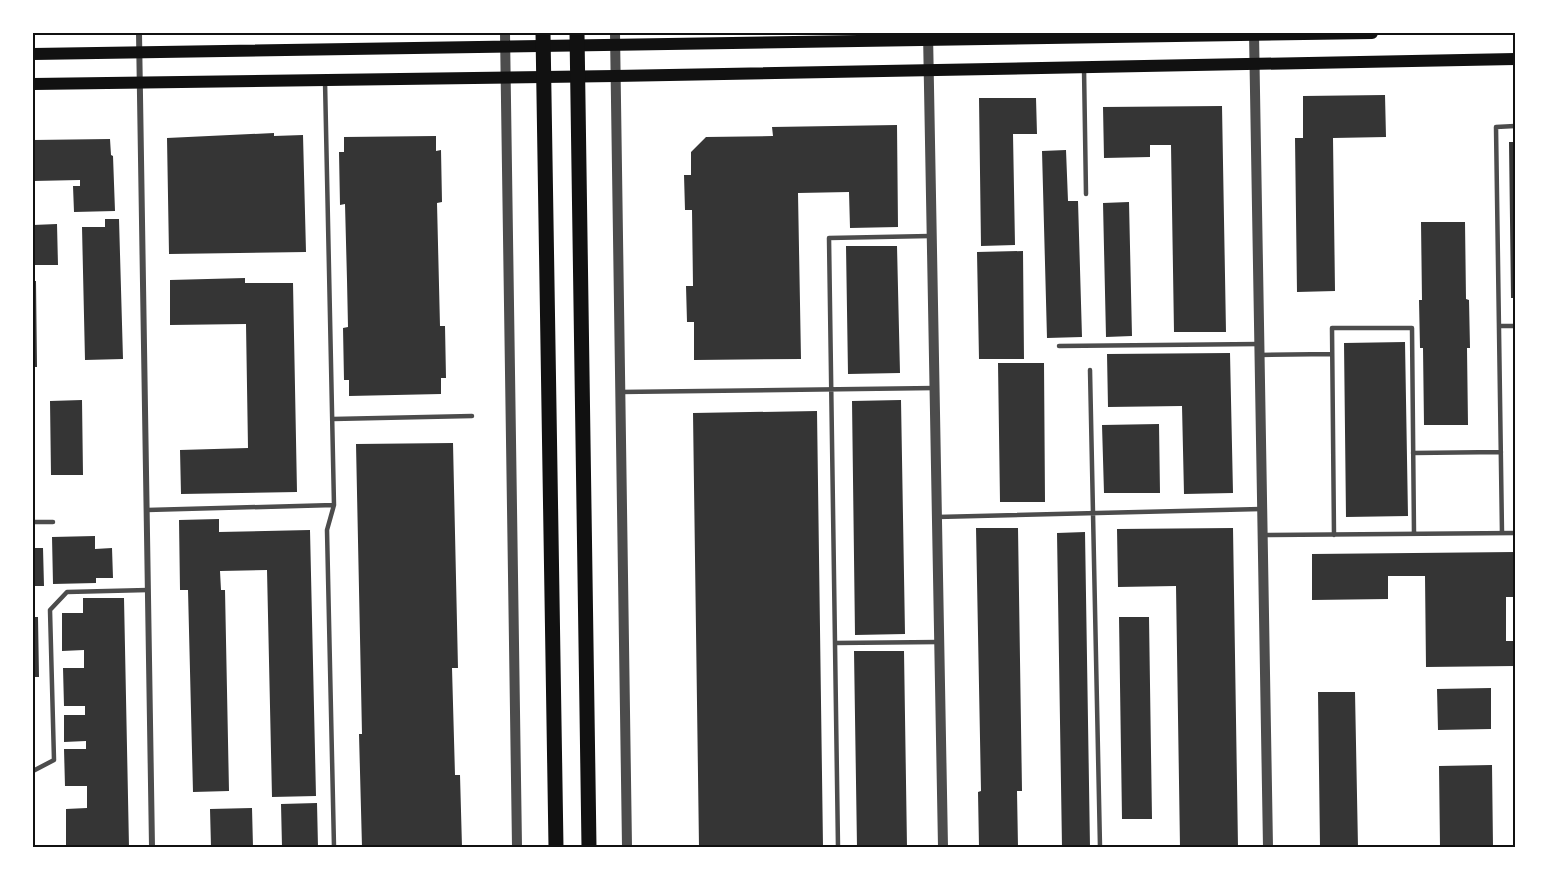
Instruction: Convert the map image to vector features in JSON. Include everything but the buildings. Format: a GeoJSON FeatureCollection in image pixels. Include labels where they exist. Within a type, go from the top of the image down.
{"type":"FeatureCollection","features":[{"type":"Feature","properties":{"kind":"main road"},"geometry":{"type":"LineString","coordinates":[[33,54],[505,47],[543,40],[577,39],[1371,33]]}},
{"type":"Feature","properties":{"kind":"main road"},"geometry":{"type":"LineString","coordinates":[[577,39],[589,847]]}},
{"type":"Feature","properties":{"kind":"main road"},"geometry":{"type":"LineString","coordinates":[[543,40],[556,847]]}},
{"type":"Feature","properties":{"kind":"main road"},"geometry":{"type":"LineString","coordinates":[[33,84],[578,77],[1515,59]]}},
{"type":"Feature","properties":{"kind":"street"},"geometry":{"type":"LineString","coordinates":[[139,33],[152,847]]}},
{"type":"Feature","properties":{"kind":"street"},"geometry":{"type":"LineString","coordinates":[[505,33],[517,847]]}},
{"type":"Feature","properties":{"kind":"street"},"geometry":{"type":"LineString","coordinates":[[1254,34],[1268,847]]}},
{"type":"Feature","properties":{"kind":"street"},"geometry":{"type":"LineString","coordinates":[[928,37],[943,847]]}},
{"type":"Feature","properties":{"kind":"street"},"geometry":{"type":"LineString","coordinates":[[615,39],[627,847]]}},
{"type":"Feature","properties":{"kind":"lane"},"geometry":{"type":"LineString","coordinates":[[1084,66],[1086,194]]}},
{"type":"Feature","properties":{"kind":"lane"},"geometry":{"type":"LineString","coordinates":[[325,80],[333,418],[334,505],[327,530],[334,847]]}},
{"type":"Feature","properties":{"kind":"lane"},"geometry":{"type":"LineString","coordinates":[[1502,533],[1496,127],[1515,126]]}},
{"type":"Feature","properties":{"kind":"lane"},"geometry":{"type":"LineString","coordinates":[[838,847],[829,238],[932,236]]}},
{"type":"Feature","properties":{"kind":"lane"},"geometry":{"type":"LineString","coordinates":[[1499,326],[1515,326]]}},
{"type":"Feature","properties":{"kind":"lane"},"geometry":{"type":"LineString","coordinates":[[1334,535],[1332,328],[1412,328],[1414,534]]}},
{"type":"Feature","properties":{"kind":"lane"},"geometry":{"type":"LineString","coordinates":[[1059,346],[1259,349],[1332,354]]}},
{"type":"Feature","properties":{"kind":"lane"},"geometry":{"type":"LineString","coordinates":[[1090,370],[1100,847]]}},
{"type":"Feature","properties":{"kind":"lane"},"geometry":{"type":"LineString","coordinates":[[620,392],[934,388]]}},
{"type":"Feature","properties":{"kind":"lane"},"geometry":{"type":"LineString","coordinates":[[333,418],[472,416]]}},
{"type":"Feature","properties":{"kind":"lane"},"geometry":{"type":"LineString","coordinates":[[1413,453],[1501,452]]}},
{"type":"Feature","properties":{"kind":"lane"},"geometry":{"type":"LineString","coordinates":[[147,510],[334,505]]}},
{"type":"Feature","properties":{"kind":"lane"},"geometry":{"type":"LineString","coordinates":[[937,517],[1262,509]]}},
{"type":"Feature","properties":{"kind":"lane"},"geometry":{"type":"LineString","coordinates":[[33,522],[52,522]]}},
{"type":"Feature","properties":{"kind":"lane"},"geometry":{"type":"LineString","coordinates":[[1262,536],[1515,532]]}},
{"type":"Feature","properties":{"kind":"lane"},"geometry":{"type":"LineString","coordinates":[[33,771],[54,760],[50,610],[67,592],[148,590]]}},
{"type":"Feature","properties":{"kind":"lane"},"geometry":{"type":"LineString","coordinates":[[835,643],[939,642]]}}]}
